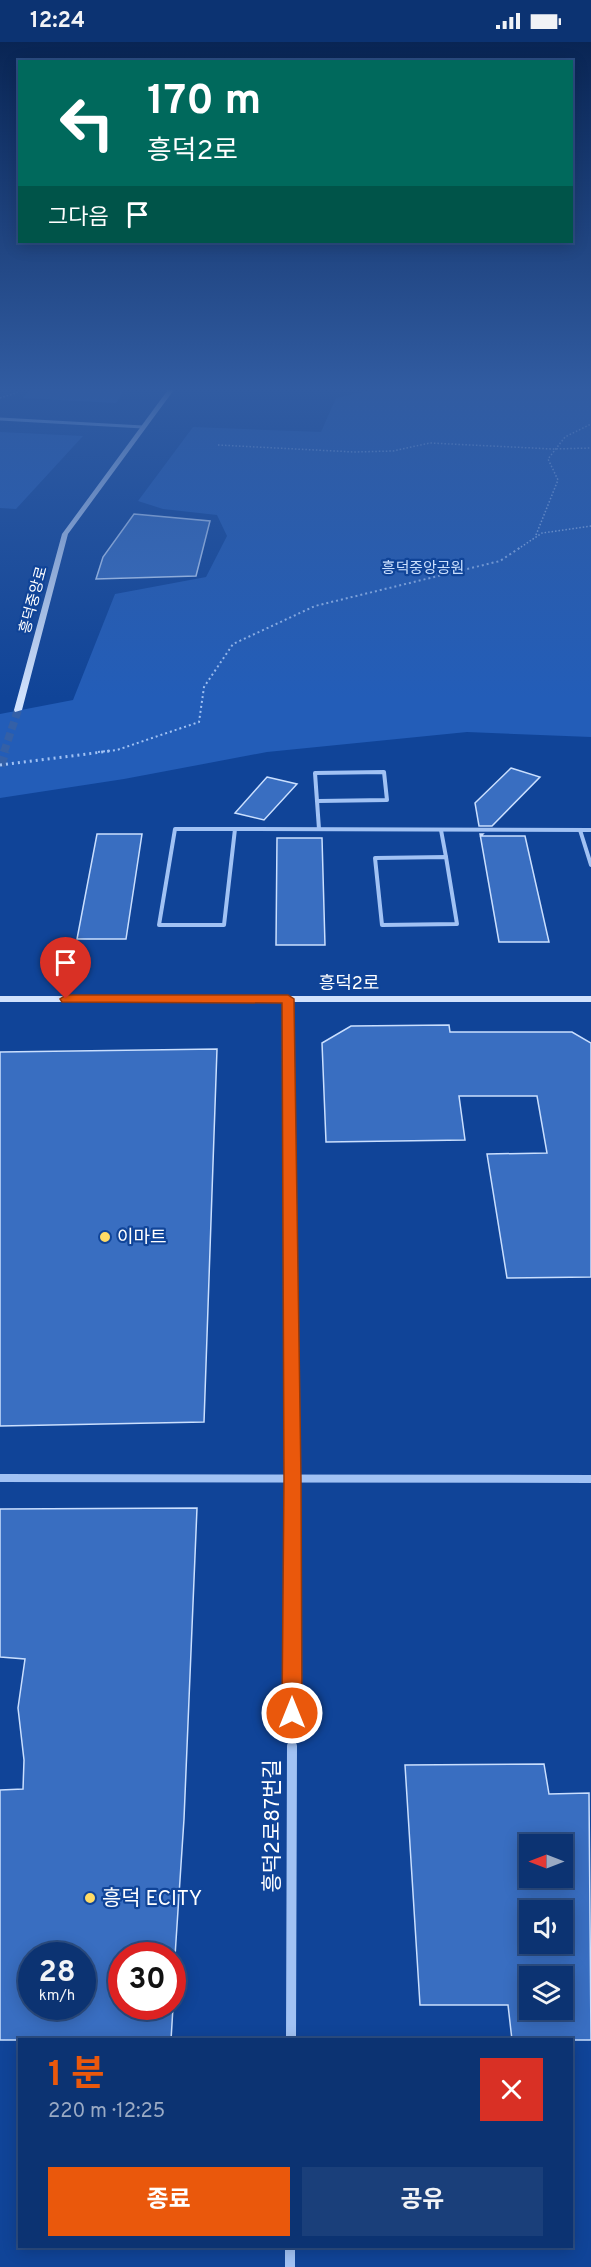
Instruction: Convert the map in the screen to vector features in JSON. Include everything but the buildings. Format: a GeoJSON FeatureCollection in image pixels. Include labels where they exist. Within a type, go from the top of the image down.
{"type":"FeatureCollection","features":[{"type":"Feature","properties":{"kind":"street","name":"흥덕중앙로"},"geometry":{"type":"LineString","coordinates":[[18,710],[65,534],[96,491]]}},
{"type":"Feature","properties":{"kind":"street","name":"흥덕2로"},"geometry":{"type":"LineString","coordinates":[[0,999],[591,999]]}},
{"type":"Feature","properties":{"kind":"street","name":"흥덕2로87번길"},"geometry":{"type":"LineString","coordinates":[[288,999],[293,1479],[291,2038]]}},
{"type":"Feature","properties":{"kind":"street"},"geometry":{"type":"LineString","coordinates":[[0,1478],[591,1479]]}},
{"type":"Feature","properties":{"kind":"street"},"geometry":{"type":"LineString","coordinates":[[290,2248],[290,2267]]}},
{"type":"Feature","properties":{"kind":"lane"},"geometry":{"type":"LineString","coordinates":[[318,801],[387,800],[384,772],[315,772],[319,830]]}},
{"type":"Feature","properties":{"kind":"lane"},"geometry":{"type":"LineString","coordinates":[[235,829],[224,925],[159,925],[175,829],[235,829],[319,830],[591,830]]}},
{"type":"Feature","properties":{"kind":"lane"},"geometry":{"type":"LineString","coordinates":[[441,830],[446,857],[457,924],[382,925],[375,858],[446,857]]}},
{"type":"Feature","properties":{"kind":"lane"},"geometry":{"type":"LineString","coordinates":[[580,830],[591,865]]}},
{"type":"Feature","properties":{"kind":"path"},"geometry":{"type":"LineString","coordinates":[[536,537],[554,491]]}},
{"type":"Feature","properties":{"kind":"path"},"geometry":{"type":"LineString","coordinates":[[0,765],[117,750],[199,722],[204,687],[233,644],[315,606],[500,561],[542,533],[591,526]]}},
{"type":"Feature","properties":{"kind":"green space"},"geometry":{"type":"Polygon","coordinates":[[[0,491],[33,491],[16,509],[0,508],[0,491]]]}},
{"type":"Feature","properties":{"kind":"green space","name":"흥덕중앙공원"},"geometry":{"type":"Polygon","coordinates":[[[146,491],[591,491],[591,737],[467,732],[267,752],[124,779],[0,798],[0,714],[73,700],[115,594],[206,577],[227,536],[217,515],[163,509],[138,501],[146,491]]]}},
{"type":"Feature","properties":{"kind":"tunnel"},"geometry":{"type":"LineString","coordinates":[[4,752],[18,710]]}},
{"type":"Feature","properties":{"kind":"tunnel"},"geometry":{"type":"LineString","coordinates":[[0,766],[5,751]]}},
{"type":"Feature","properties":{"kind":"place","name":"이마트"},"geometry":{"type":"Point","coordinates":[105,1237]}},
{"type":"Feature","properties":{"kind":"place","name":"흥덕 ECITY"},"geometry":{"type":"Point","coordinates":[90,1898]}},
{"type":"Feature","properties":{"kind":"route"},"geometry":{"type":"LineString","coordinates":[[66,999],[288,999],[293,1479],[292,1713]]}}]}
